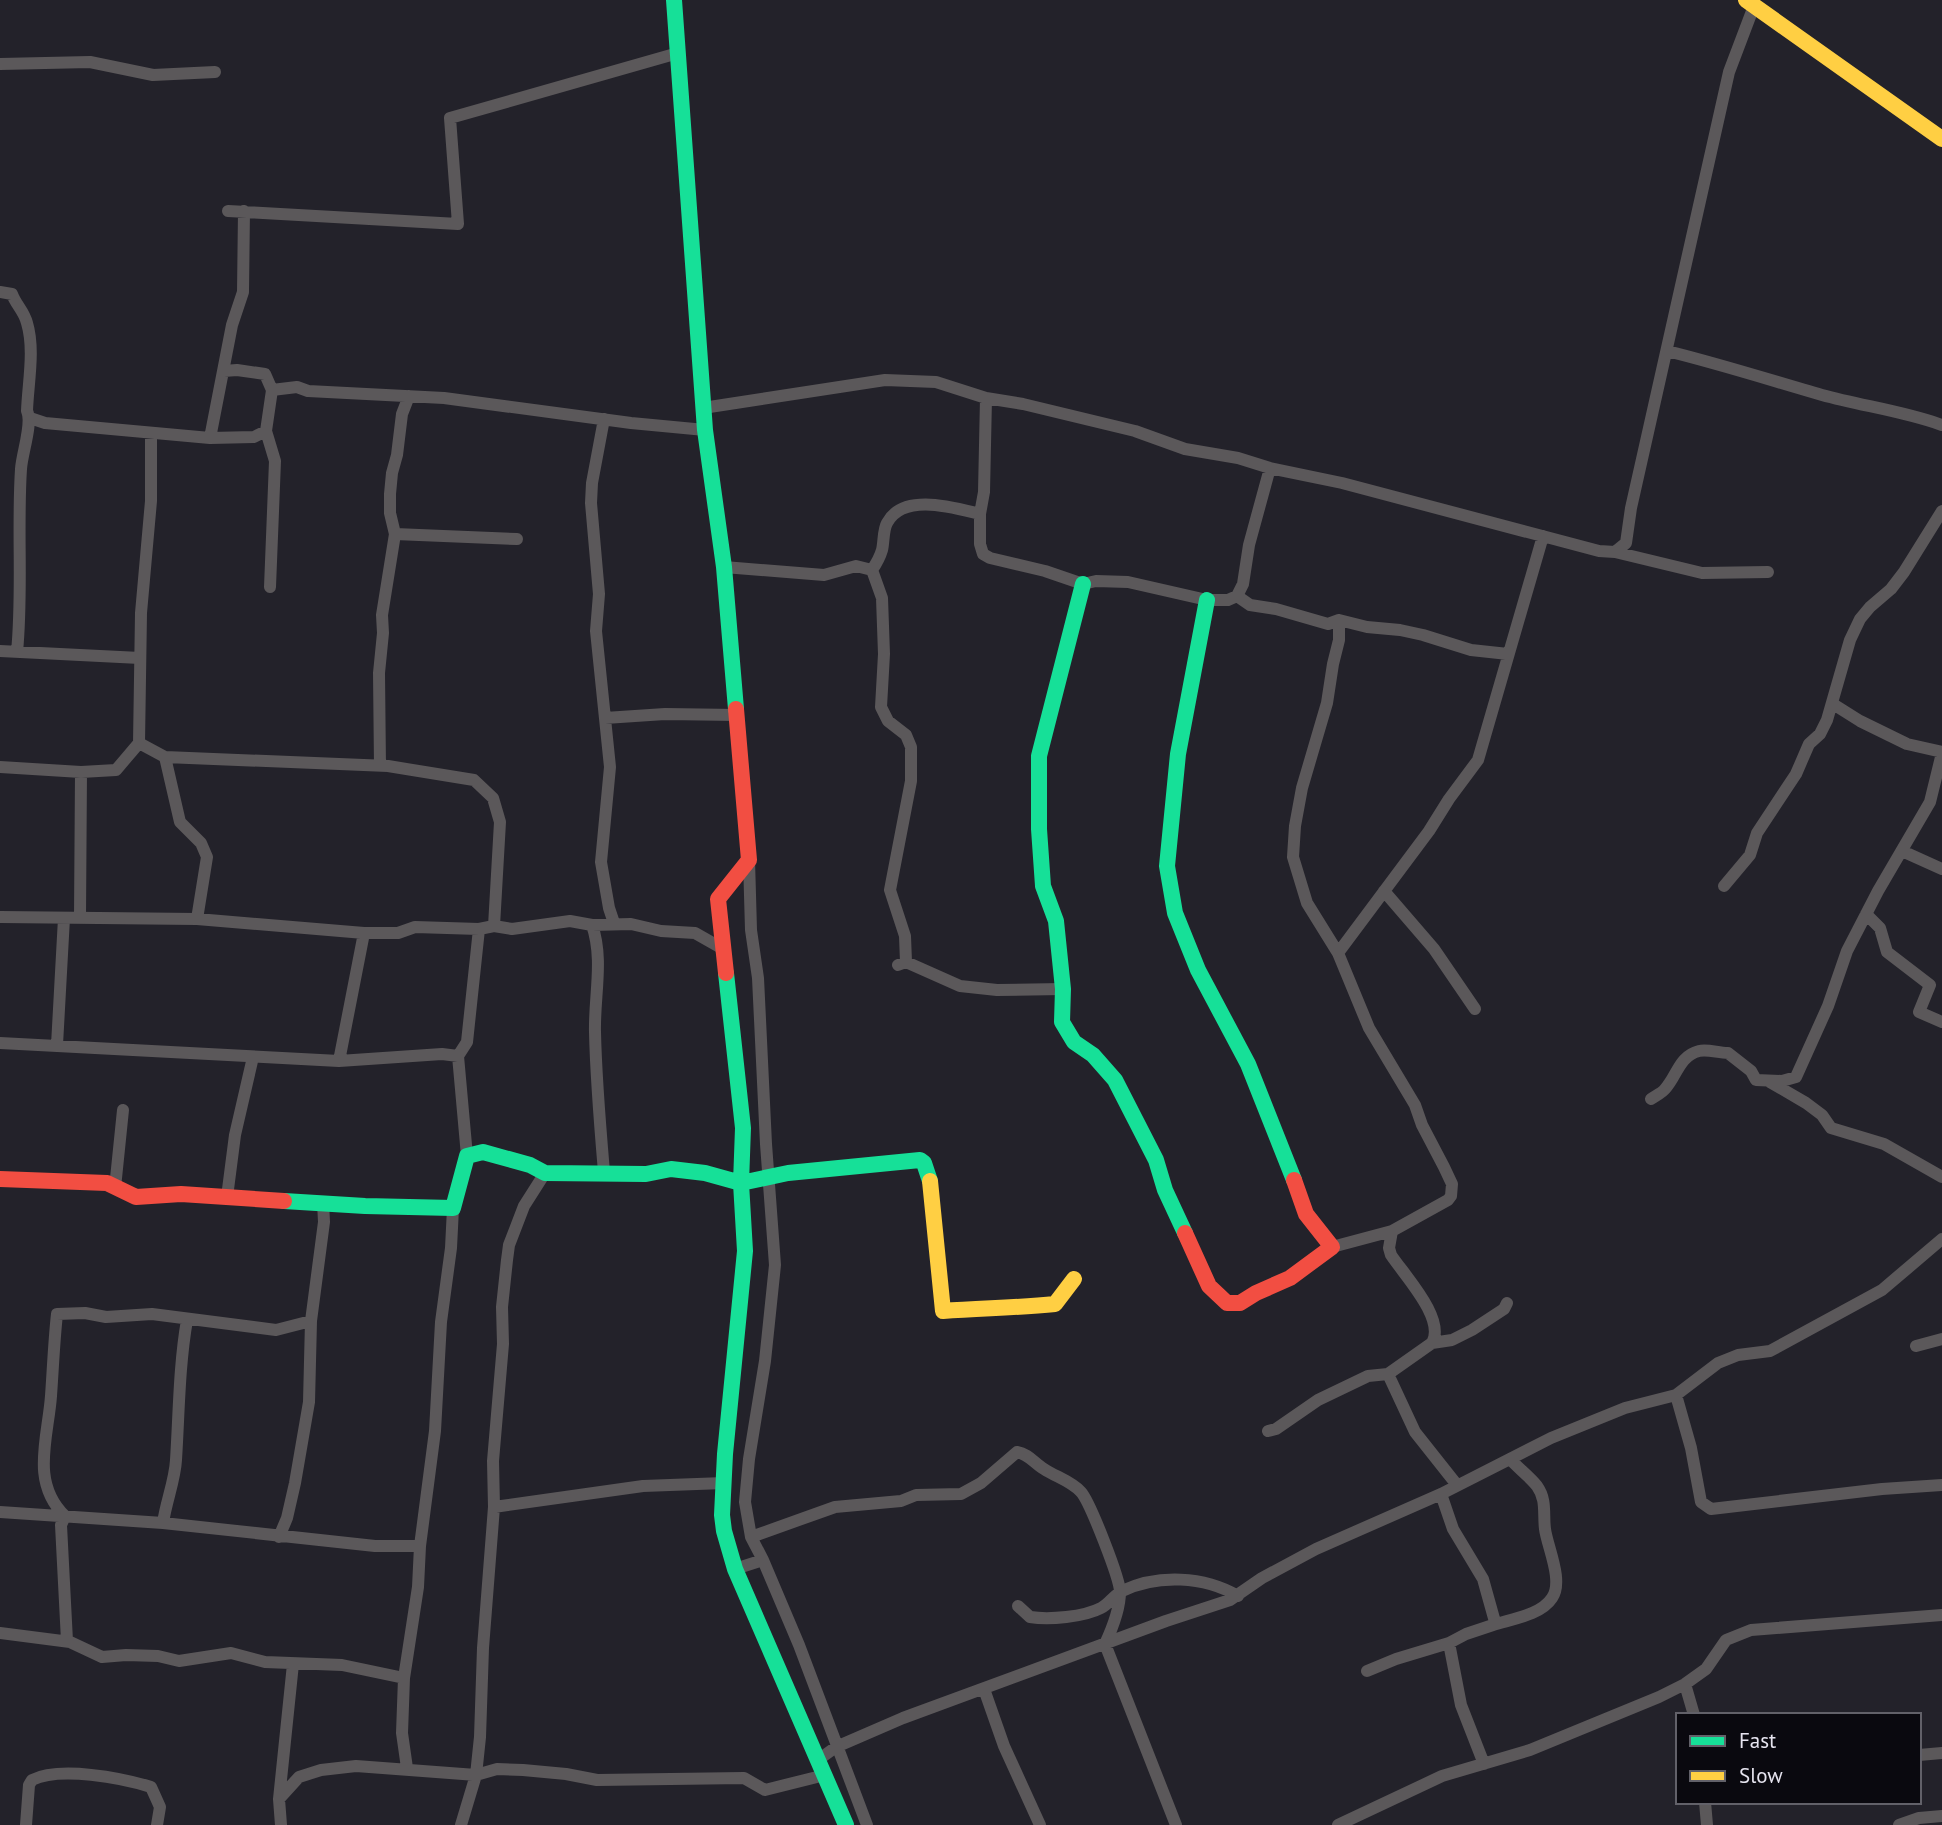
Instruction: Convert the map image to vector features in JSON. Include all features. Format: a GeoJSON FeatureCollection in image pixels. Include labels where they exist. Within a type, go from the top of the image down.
{"type":"FeatureCollection","features":[{"type":"Feature","properties":{"kind":"main road"},"geometry":{"type":"LineString","coordinates":[[674,0],[703,408],[724,567],[749,860],[718,899],[743,1128],[741,1183],[745,1251],[722,1515],[735,1569],[846,1825]]}},
{"type":"Feature","properties":{"kind":"main road"},"geometry":{"type":"LineString","coordinates":[[1757,5],[1942,139]]}},
{"type":"Feature","properties":{"kind":"main road"},"geometry":{"type":"LineString","coordinates":[[1083,584],[1039,756],[1042,886],[1056,921],[1063,989],[1062,1022],[1074,1042],[1093,1055],[1115,1080],[1156,1160],[1174,1212],[1214,1294],[1227,1303],[1240,1303],[1290,1279],[1332,1247],[1306,1214],[1282,1145],[1248,1064],[1198,970],[1175,913],[1167,866],[1178,754],[1206,600]]}},
{"type":"Feature","properties":{"kind":"main road"},"geometry":{"type":"LineString","coordinates":[[0,1179],[107,1183],[136,1197],[181,1194],[365,1206],[453,1208],[467,1156],[483,1152],[530,1165],[545,1173],[646,1174],[671,1169],[705,1173],[721,1180],[741,1183],[788,1173],[922,1161],[930,1180],[943,1311],[1055,1304],[1074,1279]]}},
{"type":"Feature","properties":{"kind":"street"},"geometry":{"type":"LineString","coordinates":[[1615,552],[1626,543],[1631,508],[1729,72],[1757,5]]}},
{"type":"Feature","properties":{"kind":"street"},"geometry":{"type":"LineString","coordinates":[[228,211],[458,224],[450,118],[678,53]]}},
{"type":"Feature","properties":{"kind":"street"},"geometry":{"type":"LineString","coordinates":[[0,64],[90,62],[153,75],[215,72]]}},
{"type":"Feature","properties":{"kind":"street"},"geometry":{"type":"LineString","coordinates":[[211,438],[232,325],[243,292],[244,211]]}},
{"type":"Feature","properties":{"kind":"street"},"geometry":{"type":"LineString","coordinates":[[0,292],[12,294],[26,319],[30,336],[27,411],[30,418],[22,453],[20,493],[21,618],[18,652]]}},
{"type":"Feature","properties":{"kind":"street"},"geometry":{"type":"LineString","coordinates":[[1667,351],[1942,425]]}},
{"type":"Feature","properties":{"kind":"street"},"geometry":{"type":"LineString","coordinates":[[224,371],[265,374],[272,390],[267,431],[275,461],[270,587]]}},
{"type":"Feature","properties":{"kind":"street"},"geometry":{"type":"LineString","coordinates":[[703,408],[885,380],[936,382],[986,398],[1135,431],[1185,449],[1238,458],[1270,468],[1342,483],[1600,551],[1615,552],[1702,573],[1768,572]]}},
{"type":"Feature","properties":{"kind":"street"},"geometry":{"type":"LineString","coordinates":[[272,390],[297,387],[308,391],[410,396],[705,430]]}},
{"type":"Feature","properties":{"kind":"street"},"geometry":{"type":"LineString","coordinates":[[380,766],[379,673],[382,615],[395,534],[390,513],[391,473],[397,455],[402,414],[410,396]]}},
{"type":"Feature","properties":{"kind":"street"},"geometry":{"type":"LineString","coordinates":[[986,398],[984,492],[980,514],[980,544],[983,554],[1083,584],[1096,581],[1128,582],[1206,600],[1228,600],[1237,596],[1243,584],[1252,535],[1270,468]]}},
{"type":"Feature","properties":{"kind":"street"},"geometry":{"type":"LineString","coordinates":[[30,418],[45,423],[211,438],[254,437],[267,431]]}},
{"type":"Feature","properties":{"kind":"street"},"geometry":{"type":"LineString","coordinates":[[604,419],[591,503],[599,594],[596,631],[610,767],[601,862],[614,923]]}},
{"type":"Feature","properties":{"kind":"street"},"geometry":{"type":"LineString","coordinates":[[0,767],[81,772],[116,770],[139,743],[141,613],[151,501],[151,434]]}},
{"type":"Feature","properties":{"kind":"street"},"geometry":{"type":"LineString","coordinates":[[980,514],[943,505],[918,505],[898,511],[887,523],[881,553],[872,570],[882,598],[884,654],[881,707],[888,721],[906,735],[911,747],[911,781],[890,890],[905,936],[902,964],[960,986],[997,990],[1063,989]]}},
{"type":"Feature","properties":{"kind":"street"},"geometry":{"type":"LineString","coordinates":[[1724,886],[1750,855],[1757,833],[1796,774],[1809,744],[1820,734],[1833,704],[1832,698],[1850,640],[1860,619],[1891,589],[1904,572],[1942,511]]}},
{"type":"Feature","properties":{"kind":"street"},"geometry":{"type":"LineString","coordinates":[[395,534],[517,539]]}},
{"type":"Feature","properties":{"kind":"street"},"geometry":{"type":"LineString","coordinates":[[1338,953],[1478,760],[1543,536]]}},
{"type":"Feature","properties":{"kind":"street"},"geometry":{"type":"LineString","coordinates":[[724,567],[824,575],[856,566],[872,570]]}},
{"type":"Feature","properties":{"kind":"street"},"geometry":{"type":"LineString","coordinates":[[1237,596],[1250,605],[1276,609],[1328,624],[1339,620],[1423,635],[1471,650],[1508,654]]}},
{"type":"Feature","properties":{"kind":"street"},"geometry":{"type":"LineString","coordinates":[[1332,1247],[1392,1231],[1448,1200],[1452,1184],[1415,1105],[1369,1028],[1338,953],[1307,903],[1293,857],[1295,826],[1303,788],[1327,703],[1339,640],[1339,620]]}},
{"type":"Feature","properties":{"kind":"street"},"geometry":{"type":"LineString","coordinates":[[0,651],[140,658]]}},
{"type":"Feature","properties":{"kind":"street"},"geometry":{"type":"LineString","coordinates":[[1651,1099],[1666,1088],[1678,1066],[1697,1052],[1728,1052],[1751,1071],[1756,1080],[1769,1082],[1796,1077],[1828,1006],[1847,951],[1930,802],[1942,752],[1907,744],[1860,721],[1833,704]]}},
{"type":"Feature","properties":{"kind":"street"},"geometry":{"type":"LineString","coordinates":[[605,718],[665,714],[737,715]]}},
{"type":"Feature","properties":{"kind":"street"},"geometry":{"type":"LineString","coordinates":[[139,743],[165,757],[380,766],[474,780],[493,798],[500,822],[494,926]]}},
{"type":"Feature","properties":{"kind":"street"},"geometry":{"type":"LineString","coordinates":[[165,757],[180,822],[201,843],[207,857],[197,919]]}},
{"type":"Feature","properties":{"kind":"street"},"geometry":{"type":"LineString","coordinates":[[80,916],[81,772]]}},
{"type":"Feature","properties":{"kind":"street"},"geometry":{"type":"LineString","coordinates":[[1902,851],[1942,869]]}},
{"type":"Feature","properties":{"kind":"street"},"geometry":{"type":"LineString","coordinates":[[749,860],[751,930],[758,978],[775,1265],[765,1361],[748,1459],[745,1502],[751,1537],[799,1645],[867,1825]]}},
{"type":"Feature","properties":{"kind":"street"},"geometry":{"type":"LineString","coordinates":[[1384,891],[1434,949],[1475,1009]]}},
{"type":"Feature","properties":{"kind":"street"},"geometry":{"type":"LineString","coordinates":[[1866,914],[1880,928],[1887,952],[1930,985],[1919,1012],[1942,1022]]}},
{"type":"Feature","properties":{"kind":"street"},"geometry":{"type":"LineString","coordinates":[[0,917],[197,919],[364,933],[398,933],[415,927],[479,929],[494,926],[512,929],[570,921],[592,925],[614,923],[695,933],[725,950]]}},
{"type":"Feature","properties":{"kind":"street"},"geometry":{"type":"LineString","coordinates":[[57,1045],[64,918]]}},
{"type":"Feature","properties":{"kind":"street"},"geometry":{"type":"LineString","coordinates":[[592,925],[598,966],[596,1090],[604,1172]]}},
{"type":"Feature","properties":{"kind":"street"},"geometry":{"type":"LineString","coordinates":[[467,1156],[458,1056],[467,1042],[479,929]]}},
{"type":"Feature","properties":{"kind":"street"},"geometry":{"type":"LineString","coordinates":[[340,1060],[364,933]]}},
{"type":"Feature","properties":{"kind":"street"},"geometry":{"type":"LineString","coordinates":[[0,1043],[340,1060],[415,1058],[442,1054],[458,1056]]}},
{"type":"Feature","properties":{"kind":"street"},"geometry":{"type":"LineString","coordinates":[[228,1197],[235,1135],[253,1056]]}},
{"type":"Feature","properties":{"kind":"street"},"geometry":{"type":"LineString","coordinates":[[1769,1082],[1806,1103],[1822,1115],[1831,1128],[1884,1144],[1942,1177]]}},
{"type":"Feature","properties":{"kind":"street"},"geometry":{"type":"LineString","coordinates":[[115,1188],[124,1110]]}},
{"type":"Feature","properties":{"kind":"street"},"geometry":{"type":"LineString","coordinates":[[461,1825],[476,1775],[494,1507],[494,1461],[503,1344],[502,1307],[507,1260],[509,1245],[524,1206],[545,1173]]}},
{"type":"Feature","properties":{"kind":"street"},"geometry":{"type":"LineString","coordinates":[[279,1537],[287,1518],[295,1483],[309,1402],[311,1321],[324,1222],[323,1202]]}},
{"type":"Feature","properties":{"kind":"street"},"geometry":{"type":"LineString","coordinates":[[407,1768],[402,1733],[404,1678],[418,1587],[420,1546],[435,1431],[441,1322],[451,1248],[453,1208]]}},
{"type":"Feature","properties":{"kind":"street"},"geometry":{"type":"LineString","coordinates":[[1268,1431],[1276,1429],[1318,1400],[1368,1376],[1388,1374],[1432,1343],[1436,1336],[1435,1323],[1391,1255],[1389,1248],[1392,1231]]}},
{"type":"Feature","properties":{"kind":"street"},"geometry":{"type":"LineString","coordinates":[[818,1760],[836,1747],[903,1718],[1238,1596],[1262,1578],[1316,1549],[1441,1494],[1551,1438],[1625,1408],[1676,1395],[1718,1363],[1738,1355],[1770,1351],[1882,1290],[1942,1239]]}},
{"type":"Feature","properties":{"kind":"street"},"geometry":{"type":"LineString","coordinates":[[1432,1343],[1452,1340],[1472,1330],[1504,1309],[1507,1303]]}},
{"type":"Feature","properties":{"kind":"street"},"geometry":{"type":"LineString","coordinates":[[65,1516],[50,1496],[44,1469],[44,1439],[57,1314],[85,1313],[106,1317],[152,1314],[276,1330],[311,1321]]}},
{"type":"Feature","properties":{"kind":"street"},"geometry":{"type":"LineString","coordinates":[[163,1523],[176,1461],[180,1357],[187,1320]]}},
{"type":"Feature","properties":{"kind":"street"},"geometry":{"type":"LineString","coordinates":[[1916,1346],[1942,1339]]}},
{"type":"Feature","properties":{"kind":"street"},"geometry":{"type":"LineString","coordinates":[[1388,1374],[1415,1432],[1457,1485]]}},
{"type":"Feature","properties":{"kind":"street"},"geometry":{"type":"LineString","coordinates":[[1676,1395],[1691,1448],[1701,1502],[1711,1509],[1882,1489],[1942,1485]]}},
{"type":"Feature","properties":{"kind":"street"},"geometry":{"type":"LineString","coordinates":[[751,1537],[835,1507],[901,1501],[929,1493],[961,1494],[981,1483],[1017,1452],[1072,1485],[1085,1498],[1094,1517],[1120,1592],[1114,1624],[1105,1644],[1176,1825]]}},
{"type":"Feature","properties":{"kind":"street"},"geometry":{"type":"LineString","coordinates":[[1367,1671],[1395,1659],[1449,1643],[1466,1634],[1535,1612],[1547,1604],[1555,1593],[1554,1563],[1544,1526],[1544,1501],[1537,1486],[1510,1459]]}},
{"type":"Feature","properties":{"kind":"street"},"geometry":{"type":"LineString","coordinates":[[494,1507],[643,1486],[724,1483]]}},
{"type":"Feature","properties":{"kind":"street"},"geometry":{"type":"LineString","coordinates":[[1441,1494],[1453,1529],[1483,1579],[1495,1616],[1493,1625]]}},
{"type":"Feature","properties":{"kind":"street"},"geometry":{"type":"LineString","coordinates":[[42,1513],[50,1496]]}},
{"type":"Feature","properties":{"kind":"street"},"geometry":{"type":"LineString","coordinates":[[0,1512],[163,1523],[375,1546],[420,1546]]}},
{"type":"Feature","properties":{"kind":"street"},"geometry":{"type":"LineString","coordinates":[[65,1516],[61,1525],[67,1641]]}},
{"type":"Feature","properties":{"kind":"street"},"geometry":{"type":"LineString","coordinates":[[735,1569],[763,1560]]}},
{"type":"Feature","properties":{"kind":"street"},"geometry":{"type":"LineString","coordinates":[[1018,1606],[1030,1617],[1075,1615],[1101,1608],[1120,1592],[1165,1578],[1224,1588],[1238,1596]]}},
{"type":"Feature","properties":{"kind":"street"},"geometry":{"type":"LineString","coordinates":[[1338,1825],[1442,1776],[1543,1745],[1659,1697],[1685,1684],[1706,1669],[1727,1640],[1751,1630],[1942,1615]]}},
{"type":"Feature","properties":{"kind":"street"},"geometry":{"type":"LineString","coordinates":[[0,1633],[67,1641],[102,1657],[158,1656],[179,1661],[231,1653],[265,1662],[342,1665],[404,1678]]}},
{"type":"Feature","properties":{"kind":"street"},"geometry":{"type":"LineString","coordinates":[[1449,1643],[1461,1705],[1484,1764]]}},
{"type":"Feature","properties":{"kind":"street"},"geometry":{"type":"LineString","coordinates":[[281,1825],[279,1799],[293,1664]]}},
{"type":"Feature","properties":{"kind":"street"},"geometry":{"type":"LineString","coordinates":[[1685,1684],[1693,1713]]}},
{"type":"Feature","properties":{"kind":"street"},"geometry":{"type":"LineString","coordinates":[[984,1689],[1004,1746],[1041,1825]]}},
{"type":"Feature","properties":{"kind":"street"},"geometry":{"type":"LineString","coordinates":[[1921,1755],[1942,1753]]}},
{"type":"Feature","properties":{"kind":"street"},"geometry":{"type":"LineString","coordinates":[[279,1799],[299,1777],[321,1770],[356,1766],[476,1775],[497,1769],[566,1774],[597,1780],[744,1778],[765,1790],[825,1775]]}},
{"type":"Feature","properties":{"kind":"street"},"geometry":{"type":"LineString","coordinates":[[26,1825],[29,1785],[32,1780],[47,1775],[76,1774],[113,1777],[151,1787],[160,1807],[157,1825]]}},
{"type":"Feature","properties":{"kind":"street"},"geometry":{"type":"LineString","coordinates":[[1705,1804],[1707,1825]]}},
{"type":"Feature","properties":{"kind":"street"},"geometry":{"type":"LineString","coordinates":[[1899,1825],[1919,1818],[1942,1816]]}},
{"type":"Feature","properties":{"kind":"traffic: fast"},"geometry":{"type":"LineString","coordinates":[[674,0],[705,430],[724,567],[736,709]]}},
{"type":"Feature","properties":{"kind":"traffic: fast"},"geometry":{"type":"LineString","coordinates":[[1083,584],[1039,756],[1039,829],[1043,886],[1056,921],[1063,989],[1062,1022],[1074,1042],[1093,1055],[1115,1080],[1156,1160],[1165,1190],[1185,1233]]}},
{"type":"Feature","properties":{"kind":"traffic: fast"},"geometry":{"type":"LineString","coordinates":[[1207,600],[1178,754],[1167,866],[1175,913],[1198,970],[1248,1064],[1294,1180]]}},
{"type":"Feature","properties":{"kind":"traffic: fast"},"geometry":{"type":"LineString","coordinates":[[726,973],[743,1128],[741,1183],[745,1251],[725,1454],[722,1515],[724,1531],[735,1569],[846,1825]]}},
{"type":"Feature","properties":{"kind":"traffic: fast"},"geometry":{"type":"LineString","coordinates":[[284,1201],[453,1208],[467,1156],[483,1152],[530,1165],[545,1173],[646,1174],[671,1169],[705,1173],[741,1183],[788,1173],[920,1160],[924,1163],[930,1181]]}},
{"type":"Feature","properties":{"kind":"traffic: slow"},"geometry":{"type":"LineString","coordinates":[[1746,0],[1942,139]]}},
{"type":"Feature","properties":{"kind":"traffic: slow"},"geometry":{"type":"LineString","coordinates":[[930,1181],[943,1311],[1055,1304],[1074,1279]]}},
{"type":"Feature","properties":{"kind":"traffic: jam"},"geometry":{"type":"LineString","coordinates":[[726,973],[718,899],[749,860],[736,709]]}},
{"type":"Feature","properties":{"kind":"traffic: jam"},"geometry":{"type":"LineString","coordinates":[[0,1179],[107,1183],[136,1197],[181,1194],[284,1201]]}},
{"type":"Feature","properties":{"kind":"traffic: jam"},"geometry":{"type":"LineString","coordinates":[[1185,1233],[1209,1286],[1227,1303],[1240,1303],[1290,1278],[1332,1247],[1306,1214],[1294,1180]]}}]}
